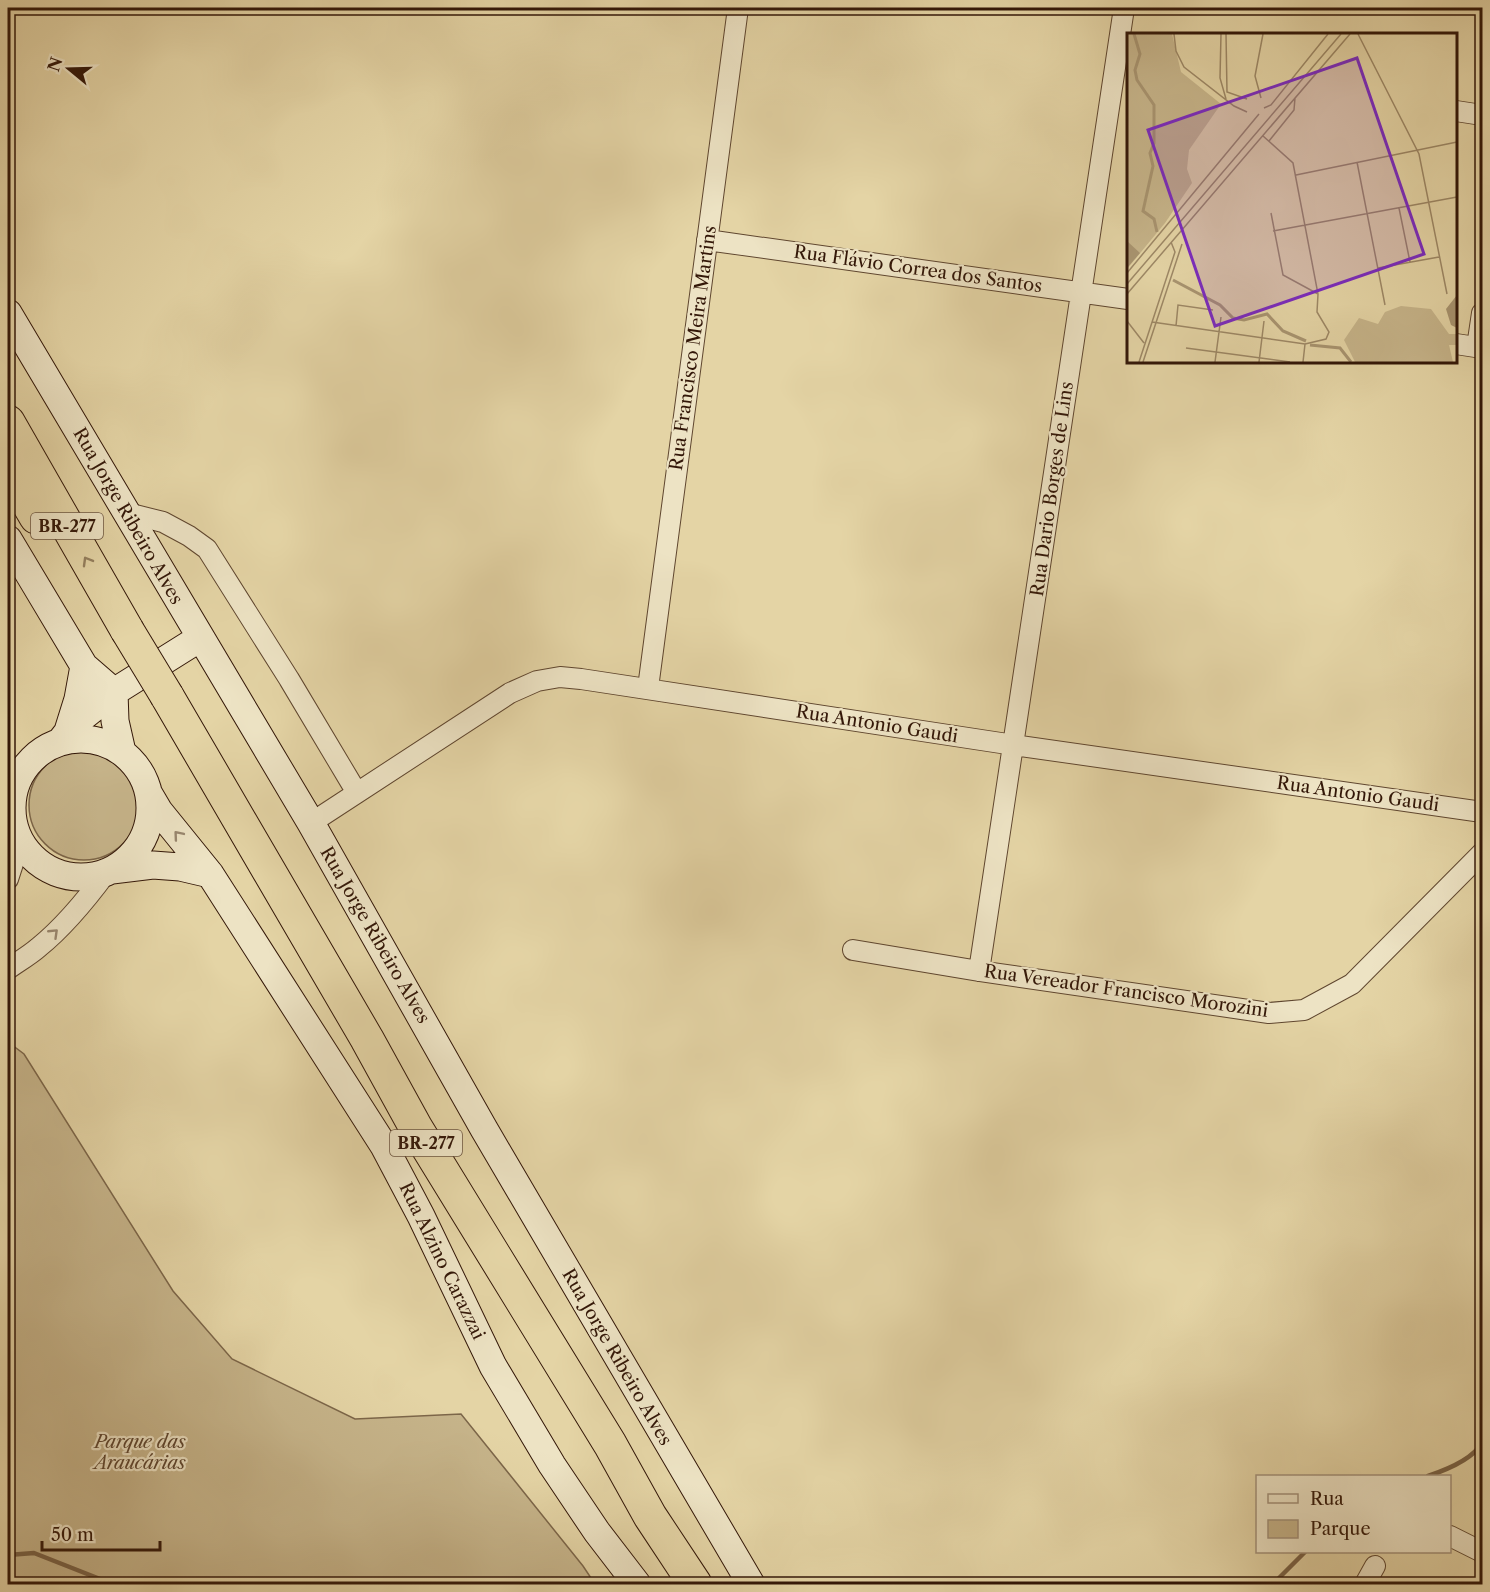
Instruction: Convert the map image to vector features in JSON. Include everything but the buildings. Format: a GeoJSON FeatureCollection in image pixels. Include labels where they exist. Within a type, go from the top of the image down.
{"type":"FeatureCollection","features":[{"type":"Feature","properties":{"kind":"highway","name":"BR-277"},"geometry":{"type":"LineString","coordinates":[[8,422],[120,637]]}},
{"type":"Feature","properties":{"kind":"highway","name":"BR-277"},"geometry":{"type":"LineString","coordinates":[[8,469],[120,637],[159,700],[367,1040],[416,1128],[610,1444],[650,1516],[694,1584]]}},
{"type":"Feature","properties":{"kind":"highway","name":"BR-277"},"geometry":{"type":"LineString","coordinates":[[159,700],[428,1184],[672,1584]]}},
{"type":"Feature","properties":{"kind":"main road","name":"Rua Jorge Ribeiro Alves"},"geometry":{"type":"LineString","coordinates":[[8,314],[311,824],[484,1129],[751,1584]]}},
{"type":"Feature","properties":{"kind":"main road"},"geometry":{"type":"LineString","coordinates":[[8,539],[84,666],[114,692],[115,721],[122,752]]}},
{"type":"Feature","properties":{"kind":"main road"},"geometry":{"type":"LineString","coordinates":[[200,638],[114,692],[58,741],[28,763],[16,784],[12,808],[15,829],[33,858],[48,869],[67,876],[87,877],[109,871],[153,865],[210,873]]}},
{"type":"Feature","properties":{"kind":"main road"},"geometry":{"type":"LineString","coordinates":[[58,741],[78,699],[84,666]]}},
{"type":"Feature","properties":{"kind":"main road"},"geometry":{"type":"LineString","coordinates":[[8,758],[58,741],[81,739],[102,742],[122,752],[134,763],[149,794],[149,816],[143,838],[130,856],[109,871]]}},
{"type":"Feature","properties":{"kind":"main road","name":"Rua Alzino Carazzai"},"geometry":{"type":"LineString","coordinates":[[149,794],[159,811],[210,873],[384,1146],[422,1216],[493,1366],[540,1446],[597,1532],[637,1584]]}},
{"type":"Feature","properties":{"kind":"main road"},"geometry":{"type":"LineString","coordinates":[[736,1560],[773,1584]]}},
{"type":"Feature","properties":{"kind":"street","name":"Rua Francisco Meira Martins"},"geometry":{"type":"LineString","coordinates":[[648,688],[738,8]]}},
{"type":"Feature","properties":{"kind":"street","name":"Rua Dario Borges de Lins"},"geometry":{"type":"LineString","coordinates":[[979,971],[1081,292],[1122,64],[1124,8]]}},
{"type":"Feature","properties":{"kind":"street"},"geometry":{"type":"LineString","coordinates":[[1457,111],[1482,114]]}},
{"type":"Feature","properties":{"kind":"street","name":"Rua Flávio Correa dos Santos"},"geometry":{"type":"LineString","coordinates":[[707,240],[1127,298]]}},
{"type":"Feature","properties":{"kind":"street"},"geometry":{"type":"LineString","coordinates":[[1457,344],[1480,347],[1482,313]]}},
{"type":"Feature","properties":{"kind":"street"},"geometry":{"type":"LineString","coordinates":[[127,513],[163,522],[207,549],[357,794]]}},
{"type":"Feature","properties":{"kind":"street","name":"Rua Antonio Gaudi"},"geometry":{"type":"LineString","coordinates":[[311,824],[510,693],[537,681],[560,677],[648,688],[1014,745],[1482,812]]}},
{"type":"Feature","properties":{"kind":"street"},"geometry":{"type":"LineString","coordinates":[[8,879],[15,829]]}},
{"type":"Feature","properties":{"kind":"street","name":"Rua Vereador Francisco Morozini"},"geometry":{"type":"LineString","coordinates":[[853,950],[979,971],[1269,1013],[1304,1010],[1352,984],[1482,853]]}},
{"type":"Feature","properties":{"kind":"street"},"geometry":{"type":"LineString","coordinates":[[8,969],[38,948],[63,924],[109,871]]}},
{"type":"Feature","properties":{"kind":"street"},"geometry":{"type":"LineString","coordinates":[[1451,1537],[1482,1552]]}},
{"type":"Feature","properties":{"kind":"street"},"geometry":{"type":"LineString","coordinates":[[1365,1584],[1375,1566]]}},
{"type":"Feature","properties":{"kind":"green space"},"geometry":{"type":"Polygon","coordinates":[[[84,750],[105,754],[123,766],[135,784],[139,805],[135,826],[123,844],[105,856],[84,860],[63,856],[45,844],[33,826],[29,805],[33,784],[45,766],[63,754],[84,750]]]}},
{"type":"Feature","properties":{"kind":"green space","name":"Parque das Araucárias"},"geometry":{"type":"Polygon","coordinates":[[[8,1042],[24,1054],[173,1291],[232,1359],[355,1419],[461,1414],[595,1584],[8,1584],[8,1042]]]}},
{"type":"Feature","properties":{"kind":"waterway"},"geometry":{"type":"LineString","coordinates":[[1430,1475],[1465,1459],[1482,1443]]}},
{"type":"Feature","properties":{"kind":"waterway"},"geometry":{"type":"LineString","coordinates":[[8,1555],[34,1553],[100,1579],[106,1584]]}},
{"type":"Feature","properties":{"kind":"waterway"},"geometry":{"type":"LineString","coordinates":[[1273,1584],[1304,1553]]}}]}
